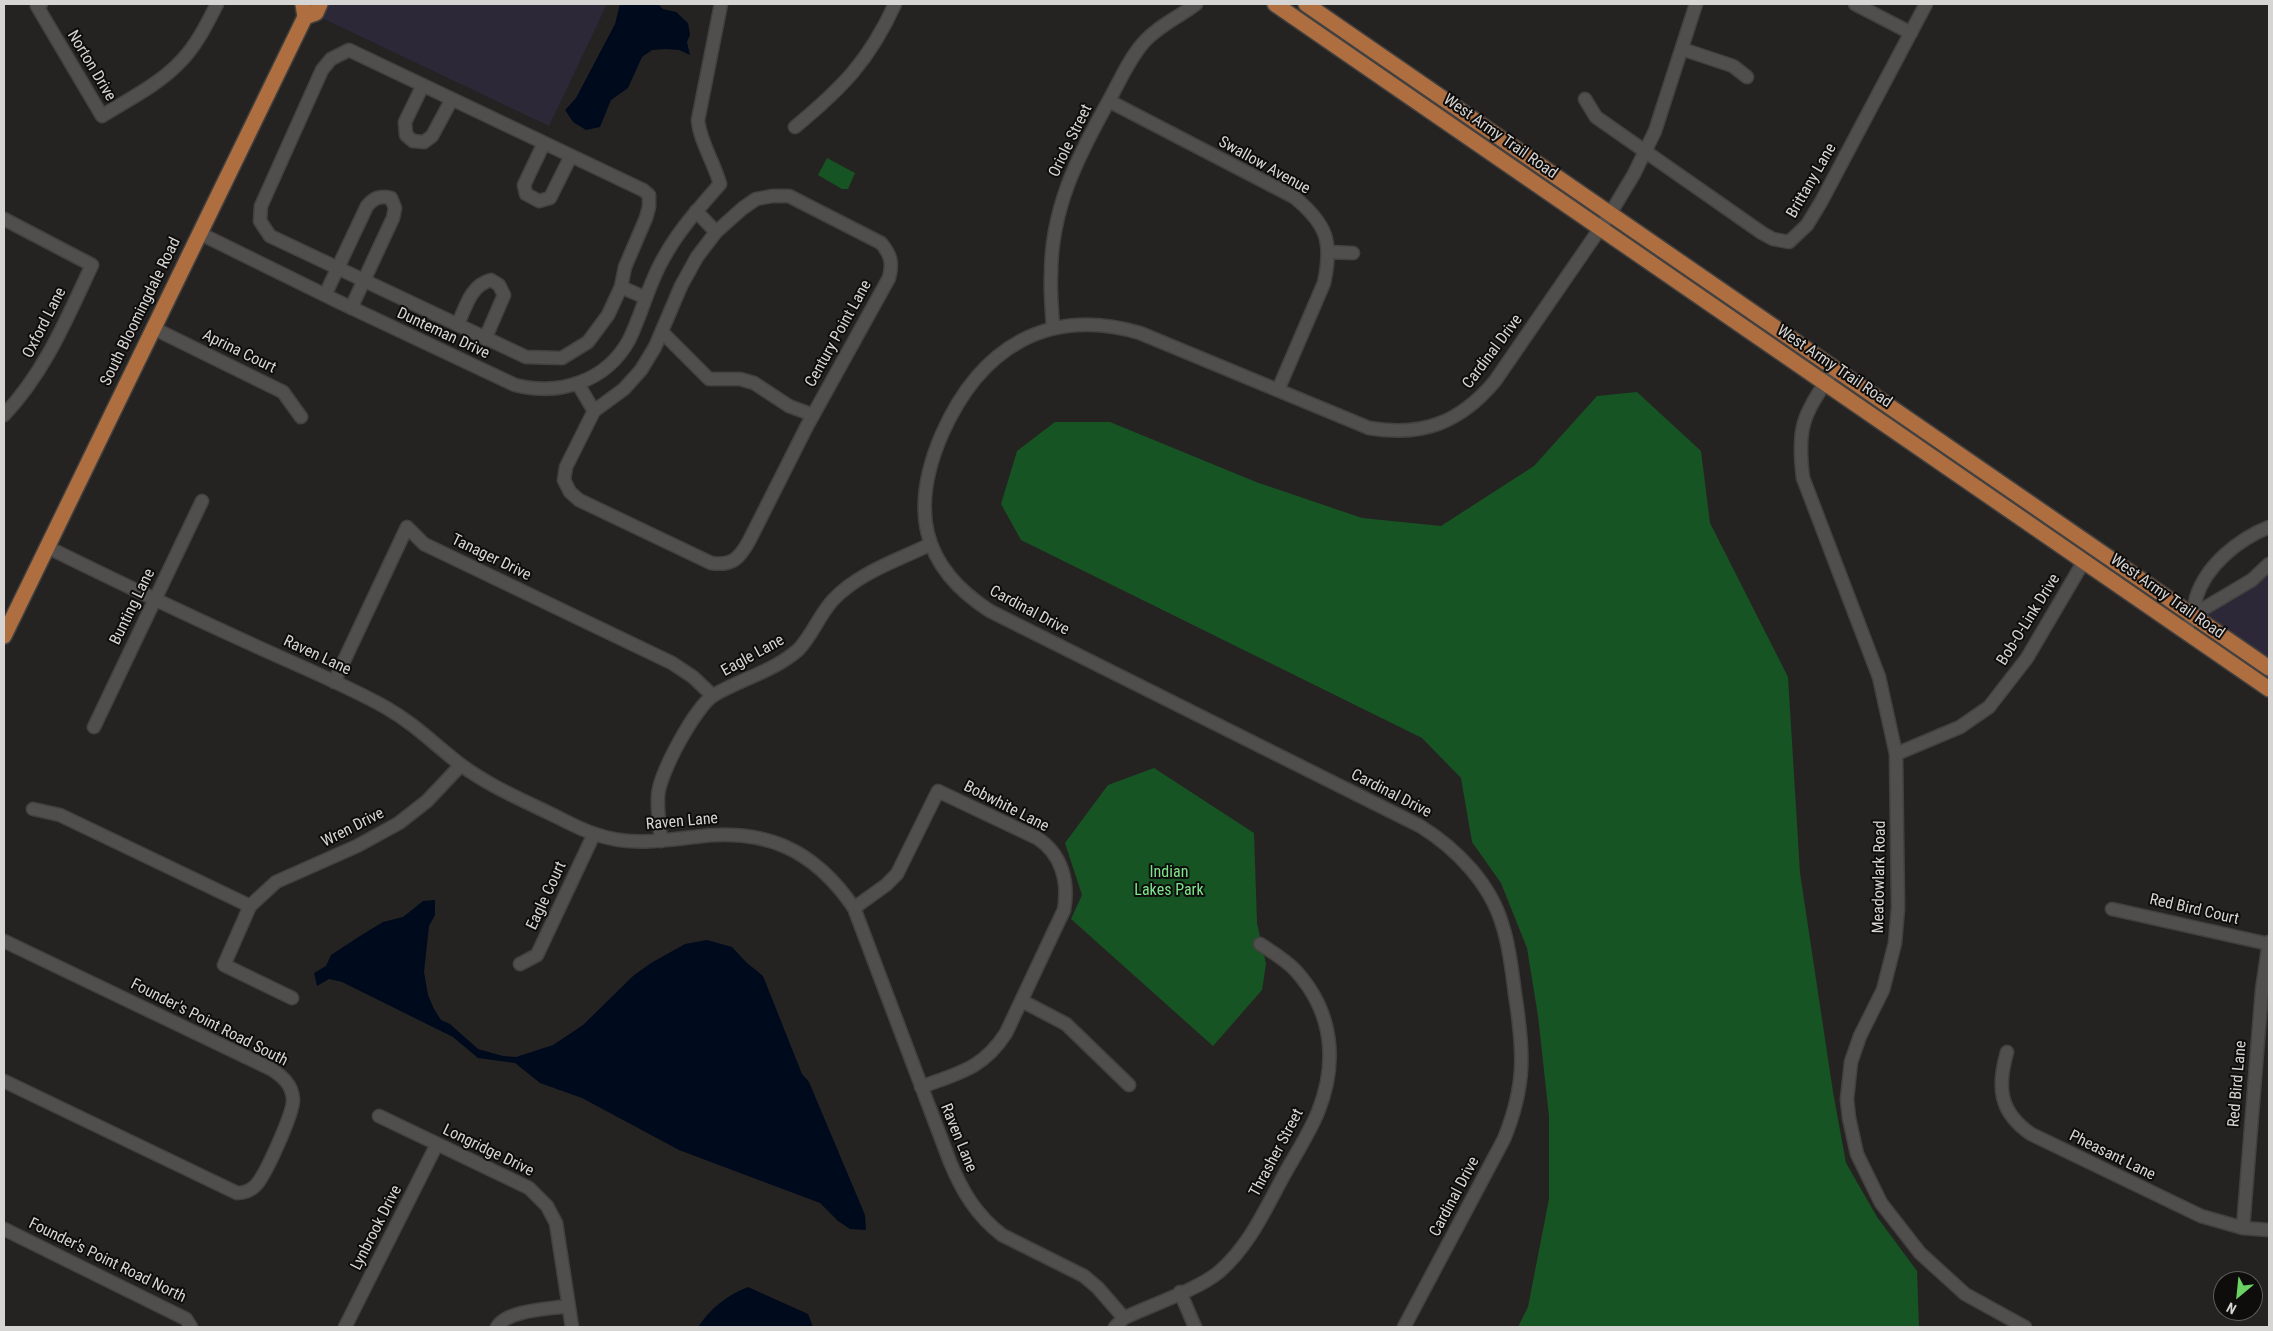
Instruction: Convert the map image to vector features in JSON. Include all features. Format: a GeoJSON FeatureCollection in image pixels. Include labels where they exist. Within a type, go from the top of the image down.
{"type":"FeatureCollection","features":[{"type":"Feature","properties":{"kind":"main road"},"geometry":{"type":"LineString","coordinates":[[304,10],[316,13],[320,4]]}},
{"type":"Feature","properties":{"kind":"main road","name":"West Army Trail Road"},"geometry":{"type":"LineString","coordinates":[[1275,4],[2269,689]]}},
{"type":"Feature","properties":{"kind":"main road","name":"West Army Trail Road"},"geometry":{"type":"LineString","coordinates":[[1306,4],[2269,668]]}},
{"type":"Feature","properties":{"kind":"main road","name":"South Bloomingdale Road"},"geometry":{"type":"LineString","coordinates":[[4,636],[199,233],[304,10]]}},
{"type":"Feature","properties":{"kind":"street","name":"Norton Drive"},"geometry":{"type":"LineString","coordinates":[[39,5],[102,116],[162,79],[174,69],[193,47],[217,4]]}},
{"type":"Feature","properties":{"kind":"street","name":"Dunteman Drive"},"geometry":{"type":"LineString","coordinates":[[199,233],[351,308],[515,385],[528,388],[556,389],[578,384],[594,376],[614,361],[628,341],[662,260],[683,226],[720,184],[702,138],[698,120],[721,4]]}},
{"type":"Feature","properties":{"kind":"street","name":"Oriole Street"},"geometry":{"type":"LineString","coordinates":[[1053,328],[1050,276],[1055,226],[1065,189],[1074,167],[1132,58],[1144,42],[1155,32],[1196,4]]}},
{"type":"Feature","properties":{"kind":"street","name":"Cardinal Drive"},"geometry":{"type":"LineString","coordinates":[[1404,1327],[1504,1140],[1514,1115],[1521,1082],[1523,1053],[1510,954],[1503,926],[1488,894],[1460,857],[1420,826],[990,611],[972,600],[954,583],[944,570],[931,544],[924,510],[927,475],[932,458],[956,403],[980,371],[999,354],[1025,339],[1053,328],[1085,324],[1127,329],[1368,428],[1388,431],[1411,431],[1434,427],[1450,418],[1475,402],[1494,381],[1610,214],[1655,131],[1696,4]]}},
{"type":"Feature","properties":{"kind":"street"},"geometry":{"type":"LineString","coordinates":[[1855,4],[1911,33],[1926,4]]}},
{"type":"Feature","properties":{"kind":"street"},"geometry":{"type":"LineString","coordinates":[[795,128],[836,94],[854,73],[881,32],[890,5]]}},
{"type":"Feature","properties":{"kind":"street","name":"Brittany Lane"},"geometry":{"type":"LineString","coordinates":[[1645,152],[1762,233],[1773,239],[1789,242],[1808,226],[1911,33]]}},
{"type":"Feature","properties":{"kind":"street"},"geometry":{"type":"LineString","coordinates":[[1682,49],[1733,66],[1747,77]]}},
{"type":"Feature","properties":{"kind":"street"},"geometry":{"type":"LineString","coordinates":[[349,50],[423,85],[643,190],[649,195],[649,208],[646,218],[625,267],[621,287],[608,315],[588,342],[562,358],[526,357],[486,339],[270,236],[260,221],[260,206],[322,70],[331,59],[349,50]]}},
{"type":"Feature","properties":{"kind":"street"},"geometry":{"type":"LineString","coordinates":[[423,85],[405,122],[406,135],[413,141],[424,142],[432,136],[452,99]]}},
{"type":"Feature","properties":{"kind":"street"},"geometry":{"type":"LineString","coordinates":[[1585,99],[1596,117],[1645,152]]}},
{"type":"Feature","properties":{"kind":"street","name":"Swallow Avenue"},"geometry":{"type":"LineString","coordinates":[[1109,101],[1294,197],[1314,217],[1328,241],[1324,283],[1278,390]]}},
{"type":"Feature","properties":{"kind":"street"},"geometry":{"type":"LineString","coordinates":[[544,143],[524,184],[526,194],[539,202],[550,198],[571,156]]}},
{"type":"Feature","properties":{"kind":"street"},"geometry":{"type":"LineString","coordinates":[[325,295],[367,206],[373,198],[384,196],[391,198],[395,208],[393,218],[351,308]]}},
{"type":"Feature","properties":{"kind":"street","name":"Century Point Lane"},"geometry":{"type":"LineString","coordinates":[[772,196],[789,196],[881,243],[890,254],[892,266],[888,278],[743,552],[734,560],[724,565],[711,563],[579,500],[570,492],[564,480],[566,467],[594,411],[624,389],[641,370],[656,347],[681,286],[697,256],[716,232],[756,199],[772,196]]}},
{"type":"Feature","properties":{"kind":"street"},"geometry":{"type":"LineString","coordinates":[[696,211],[716,232]]}},
{"type":"Feature","properties":{"kind":"street","name":"Oxford Lane"},"geometry":{"type":"LineString","coordinates":[[4,219],[92,265],[46,361],[22,395],[4,416]]}},
{"type":"Feature","properties":{"kind":"street"},"geometry":{"type":"LineString","coordinates":[[1328,252],[1353,253]]}},
{"type":"Feature","properties":{"kind":"street"},"geometry":{"type":"LineString","coordinates":[[458,324],[475,288],[481,282],[491,280],[499,285],[504,295],[486,339]]}},
{"type":"Feature","properties":{"kind":"street"},"geometry":{"type":"LineString","coordinates":[[621,287],[646,298]]}},
{"type":"Feature","properties":{"kind":"street","name":"Aprina Court"},"geometry":{"type":"LineString","coordinates":[[153,328],[283,392],[301,417]]}},
{"type":"Feature","properties":{"kind":"street"},"geometry":{"type":"LineString","coordinates":[[662,332],[709,379],[740,379],[754,383],[789,406],[814,415]]}},
{"type":"Feature","properties":{"kind":"street","name":"Meadowlark Road"},"geometry":{"type":"LineString","coordinates":[[1834,369],[1807,411],[1801,429],[1800,454],[1803,478],[1879,677],[1896,754],[1898,908],[1896,943],[1883,990],[1860,1036],[1851,1062],[1847,1098],[1852,1132],[1857,1154],[1881,1202],[1920,1253],[1965,1294],[2024,1327]]}},
{"type":"Feature","properties":{"kind":"street"},"geometry":{"type":"LineString","coordinates":[[578,384],[594,411]]}},
{"type":"Feature","properties":{"kind":"street","name":"Bunting Lane"},"geometry":{"type":"LineString","coordinates":[[94,727],[202,501]]}},
{"type":"Feature","properties":{"kind":"street","name":"Tanager Drive"},"geometry":{"type":"LineString","coordinates":[[334,682],[407,527],[424,544],[672,664],[693,678],[713,696]]}},
{"type":"Feature","properties":{"kind":"street"},"geometry":{"type":"LineString","coordinates":[[2184,630],[2193,615],[2196,597],[2227,551],[2250,535],[2269,527]]}},
{"type":"Feature","properties":{"kind":"street","name":"Eagle Lane"},"geometry":{"type":"LineString","coordinates":[[661,842],[658,796],[661,780],[691,720],[713,696],[790,656],[805,642],[834,599],[859,579],[931,544]]}},
{"type":"Feature","properties":{"kind":"street","name":"Raven Lane"},"geometry":{"type":"LineString","coordinates":[[47,547],[154,600],[334,682],[408,721],[461,765],[505,792],[594,834],[628,842],[661,842],[722,834],[744,835],[772,841],[796,851],[812,861],[829,875],[854,908],[959,1184],[977,1212],[991,1226],[1008,1238],[1084,1276],[1098,1288],[1120,1323]]}},
{"type":"Feature","properties":{"kind":"street","name":"Bob-O-Link Drive"},"geometry":{"type":"LineString","coordinates":[[1896,754],[1966,724],[1994,701],[2027,658],[2084,561]]}},
{"type":"Feature","properties":{"kind":"street"},"geometry":{"type":"LineString","coordinates":[[2193,615],[2252,580],[2269,564]]}},
{"type":"Feature","properties":{"kind":"street","name":"Wren Drive"},"geometry":{"type":"LineString","coordinates":[[292,998],[224,965],[250,906],[276,882],[356,846],[399,823],[427,801],[461,765]]}},
{"type":"Feature","properties":{"kind":"street","name":"Bobwhite Lane"},"geometry":{"type":"LineString","coordinates":[[854,908],[886,885],[897,874],[938,791],[1037,838],[1050,849],[1061,866],[1066,881],[1067,894],[1064,910],[1022,1001],[1000,1042],[984,1060],[974,1067],[921,1087]]}},
{"type":"Feature","properties":{"kind":"street"},"geometry":{"type":"LineString","coordinates":[[33,809],[60,815],[250,906]]}},
{"type":"Feature","properties":{"kind":"street","name":"Eagle Court"},"geometry":{"type":"LineString","coordinates":[[520,964],[537,955],[594,834]]}},
{"type":"Feature","properties":{"kind":"street","name":"Red Bird Court"},"geometry":{"type":"LineString","coordinates":[[2112,909],[2269,943]]}},
{"type":"Feature","properties":{"kind":"street","name":"Founder's Point Road South"},"geometry":{"type":"LineString","coordinates":[[4,941],[271,1069],[286,1080],[290,1087],[293,1106],[259,1182],[247,1191],[237,1193],[4,1081]]}},
{"type":"Feature","properties":{"kind":"street","name":"Red Bird Lane"},"geometry":{"type":"LineString","coordinates":[[2243,1228],[2262,990],[2269,943]]}},
{"type":"Feature","properties":{"kind":"street","name":"Thrasher Street"},"geometry":{"type":"LineString","coordinates":[[1120,1323],[1217,1274],[1246,1244],[1318,1114],[1326,1091],[1330,1050],[1327,1023],[1314,996],[1295,970],[1260,944]]}},
{"type":"Feature","properties":{"kind":"street"},"geometry":{"type":"LineString","coordinates":[[1022,1001],[1051,1014],[1066,1024],[1129,1085]]}},
{"type":"Feature","properties":{"kind":"street","name":"Pheasant Lane"},"geometry":{"type":"LineString","coordinates":[[2007,1052],[2000,1075],[2002,1097],[2010,1114],[2023,1128],[2201,1216],[2243,1228],[2269,1230]]}},
{"type":"Feature","properties":{"kind":"street","name":"Longridge Drive"},"geometry":{"type":"LineString","coordinates":[[379,1116],[529,1188],[547,1206],[556,1223],[572,1327]]}},
{"type":"Feature","properties":{"kind":"street","name":"Lynbrook Drive"},"geometry":{"type":"LineString","coordinates":[[345,1327],[437,1144]]}},
{"type":"Feature","properties":{"kind":"street","name":"Founder's Point Road North"},"geometry":{"type":"LineString","coordinates":[[4,1229],[186,1319],[191,1327]]}},
{"type":"Feature","properties":{"kind":"street"},"geometry":{"type":"LineString","coordinates":[[1180,1292],[1195,1327]]}},
{"type":"Feature","properties":{"kind":"street"},"geometry":{"type":"LineString","coordinates":[[497,1327],[499,1323],[511,1315],[568,1306]]}},
{"type":"Feature","properties":{"kind":"shaded area"},"geometry":{"type":"Polygon","coordinates":[[[327,4],[607,4],[549,126],[320,17],[327,4]]]}},
{"type":"Feature","properties":{"kind":"shaded area"},"geometry":{"type":"Polygon","coordinates":[[[2269,571],[2269,662],[2203,615],[2269,571]]]}},
{"type":"Feature","properties":{"kind":"green space"},"geometry":{"type":"Polygon","coordinates":[[[827,158],[855,173],[848,189],[842,189],[818,175],[827,158]]]}},
{"type":"Feature","properties":{"kind":"green space"},"geometry":{"type":"Polygon","coordinates":[[[1637,392],[1701,451],[1710,523],[1788,677],[1800,873],[1833,1092],[1846,1163],[1877,1217],[1917,1271],[1919,1327],[1518,1327],[1528,1307],[1549,1199],[1549,1116],[1538,1016],[1527,948],[1501,883],[1472,842],[1461,778],[1422,738],[1021,540],[1001,504],[1017,451],[1055,422],[1110,422],[1256,482],[1362,518],[1441,526],[1534,466],[1597,396],[1637,392]]]}},
{"type":"Feature","properties":{"kind":"green space","name":"Indian Lakes Park"},"geometry":{"type":"Polygon","coordinates":[[[1154,768],[1254,833],[1257,923],[1266,964],[1262,990],[1213,1046],[1071,919],[1082,895],[1065,843],[1108,785],[1154,768]]]}},
{"type":"Feature","properties":{"kind":"water"},"geometry":{"type":"Polygon","coordinates":[[[620,4],[658,4],[663,9],[676,12],[688,23],[690,35],[687,42],[690,55],[679,50],[666,49],[652,50],[642,57],[628,88],[611,100],[600,127],[586,130],[573,122],[565,110],[576,98],[615,24],[620,4]]]}},
{"type":"Feature","properties":{"kind":"water"},"geometry":{"type":"Polygon","coordinates":[[[435,900],[435,915],[429,926],[424,972],[428,995],[434,1009],[441,1020],[450,1024],[478,1049],[503,1056],[516,1057],[553,1045],[583,1025],[633,976],[651,963],[685,944],[707,940],[732,947],[763,976],[802,1074],[809,1082],[865,1215],[866,1230],[850,1229],[838,1221],[820,1203],[679,1150],[582,1098],[540,1083],[515,1063],[478,1058],[453,1037],[342,982],[329,979],[317,986],[314,973],[326,966],[331,955],[383,922],[403,917],[423,901],[435,900]]]}},
{"type":"Feature","properties":{"kind":"water"},"geometry":{"type":"Polygon","coordinates":[[[748,1287],[808,1314],[813,1327],[698,1327],[720,1303],[748,1287]]]}}]}
